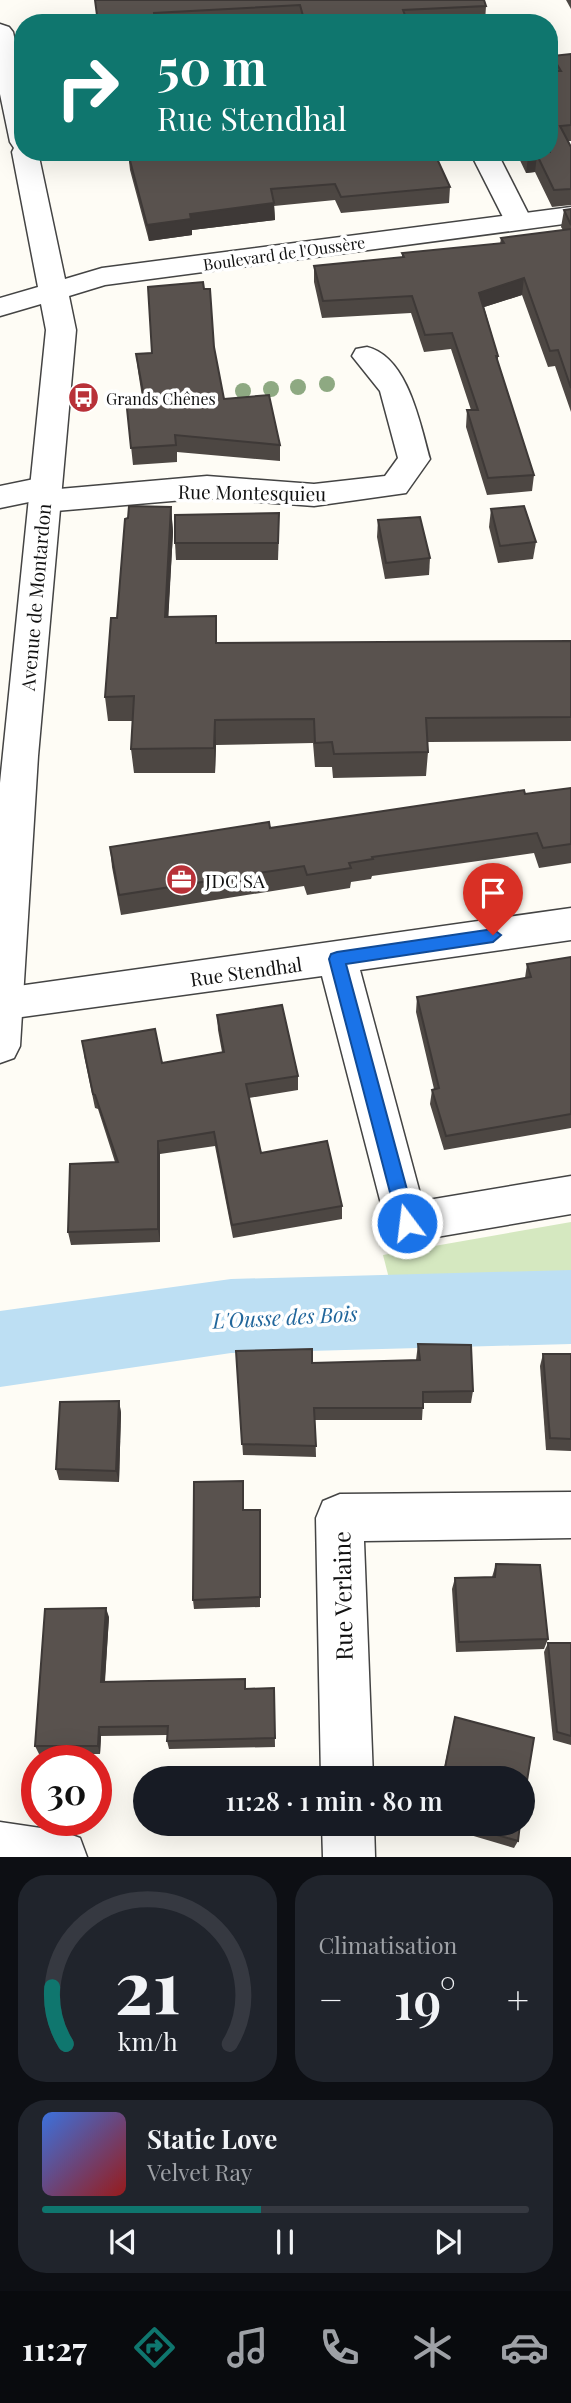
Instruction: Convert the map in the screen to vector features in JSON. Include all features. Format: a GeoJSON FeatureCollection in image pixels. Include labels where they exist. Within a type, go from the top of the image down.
{"type":"FeatureCollection","features":[{"type":"Feature","properties":{"kind":"street"},"geometry":{"type":"LineString","coordinates":[[0,32],[14,99]]}},
{"type":"Feature","properties":{"kind":"street","name":"Avenue de Montardon"},"geometry":{"type":"LineString","coordinates":[[0,1046],[4,1005],[10,758],[44,494],[61,330],[27,161]]}},
{"type":"Feature","properties":{"kind":"street"},"geometry":{"type":"LineString","coordinates":[[488,161],[518,221]]}},
{"type":"Feature","properties":{"kind":"street","name":"Boulevard de l'Oussère"},"geometry":{"type":"LineString","coordinates":[[0,307],[102,277],[571,215]]}},
{"type":"Feature","properties":{"kind":"street","name":"Rue Montesquieu"},"geometry":{"type":"LineString","coordinates":[[44,494],[207,487],[314,495],[395,485],[414,459],[395,389],[367,356]]}},
{"type":"Feature","properties":{"kind":"street"},"geometry":{"type":"LineString","coordinates":[[0,497],[44,494]]}},
{"type":"Feature","properties":{"kind":"street","name":"Rue Stendhal"},"geometry":{"type":"LineString","coordinates":[[4,1005],[571,924]]}},
{"type":"Feature","properties":{"kind":"street"},"geometry":{"type":"LineString","coordinates":[[337,959],[407,1223],[571,1195]]}},
{"type":"Feature","properties":{"kind":"street","name":"Rue Verlaine"},"geometry":{"type":"LineString","coordinates":[[347,1766],[340,1518],[571,1515]]}},
{"type":"Feature","properties":{"kind":"street"},"geometry":{"type":"LineString","coordinates":[[348,1836],[349,1857]]}},
{"type":"Feature","properties":{"kind":"street"},"geometry":{"type":"LineString","coordinates":[[0,1848],[61,1857]]}},
{"type":"Feature","properties":{"kind":"green space"},"geometry":{"type":"Polygon","coordinates":[[[571,1222],[571,1290],[394,1298],[383,1255],[571,1222]]]}},
{"type":"Feature","properties":{"kind":"building"},"geometry":{"type":"Polygon","coordinates":[[[95,0],[484,0],[486,6],[403,10],[405,14],[302,14],[300,5],[154,14],[97,14],[95,0]]]}},
{"type":"Feature","properties":{"kind":"building"},"geometry":{"type":"Polygon","coordinates":[[[571,54],[571,125],[560,126],[571,147],[571,189],[554,190],[540,161],[558,161],[558,71],[561,71],[558,55],[571,54]]]}},
{"type":"Feature","properties":{"kind":"building"},"geometry":{"type":"Polygon","coordinates":[[[130,161],[438,161],[450,187],[341,197],[335,184],[271,189],[274,203],[190,214],[191,219],[147,225],[130,161]]]}},
{"type":"Feature","properties":{"kind":"building"},"geometry":{"type":"Polygon","coordinates":[[[571,209],[571,225],[564,210],[571,209]]]}},
{"type":"Feature","properties":{"kind":"building"},"geometry":{"type":"Polygon","coordinates":[[[571,229],[571,388],[558,350],[550,351],[524,278],[479,293],[534,475],[488,478],[467,410],[478,410],[452,333],[425,335],[412,296],[323,301],[314,266],[404,257],[402,253],[504,243],[501,238],[571,229]]]}},
{"type":"Feature","properties":{"kind":"building"},"geometry":{"type":"Polygon","coordinates":[[[203,282],[204,289],[210,289],[214,347],[224,399],[269,395],[280,445],[175,435],[176,445],[131,448],[126,399],[144,397],[136,354],[152,353],[148,287],[203,282]]]}},
{"type":"Feature","properties":{"kind":"building"},"geometry":{"type":"Polygon","coordinates":[[[129,506],[171,507],[165,617],[216,616],[216,643],[571,641],[571,717],[426,718],[428,752],[334,754],[332,742],[315,743],[314,719],[215,720],[214,748],[131,749],[134,696],[105,697],[111,618],[117,618],[125,519],[128,518],[129,506]]]}},
{"type":"Feature","properties":{"kind":"building"},"geometry":{"type":"Polygon","coordinates":[[[524,506],[536,542],[500,546],[491,509],[524,506]]]}},
{"type":"Feature","properties":{"kind":"building"},"geometry":{"type":"Polygon","coordinates":[[[279,513],[278,543],[175,543],[175,515],[279,513]]]}},
{"type":"Feature","properties":{"kind":"building"},"geometry":{"type":"Polygon","coordinates":[[[420,517],[430,558],[386,563],[378,520],[420,517]]]}},
{"type":"Feature","properties":{"kind":"building"},"geometry":{"type":"Polygon","coordinates":[[[571,788],[571,844],[543,848],[537,833],[372,857],[373,859],[349,863],[351,868],[307,875],[304,866],[119,895],[110,847],[269,822],[270,828],[524,790],[525,794],[571,788]]]}},
{"type":"Feature","properties":{"kind":"building"},"geometry":{"type":"Polygon","coordinates":[[[571,957],[571,1114],[446,1136],[432,1090],[439,1088],[417,997],[531,977],[527,964],[571,957]]]}},
{"type":"Feature","properties":{"kind":"building"},"geometry":{"type":"Polygon","coordinates":[[[282,1005],[298,1076],[246,1084],[261,1153],[327,1141],[342,1206],[232,1225],[214,1132],[158,1141],[158,1229],[68,1232],[70,1164],[118,1162],[93,1094],[82,1041],[155,1029],[162,1063],[224,1052],[217,1015],[282,1005]]]}},
{"type":"Feature","properties":{"kind":"building"},"geometry":{"type":"Polygon","coordinates":[[[418,1344],[471,1345],[473,1391],[423,1392],[423,1408],[314,1408],[316,1446],[242,1444],[236,1351],[312,1349],[312,1363],[420,1360],[418,1344]]]}},
{"type":"Feature","properties":{"kind":"building"},"geometry":{"type":"Polygon","coordinates":[[[543,1354],[571,1354],[571,1439],[550,1438],[543,1354]]]}},
{"type":"Feature","properties":{"kind":"building"},"geometry":{"type":"Polygon","coordinates":[[[119,1401],[116,1471],[56,1469],[60,1402],[119,1401]]]}},
{"type":"Feature","properties":{"kind":"building"},"geometry":{"type":"Polygon","coordinates":[[[243,1481],[243,1510],[260,1510],[260,1597],[193,1600],[194,1482],[243,1481]]]}},
{"type":"Feature","properties":{"kind":"building"},"geometry":{"type":"Polygon","coordinates":[[[496,1564],[540,1565],[548,1639],[459,1642],[455,1578],[495,1577],[496,1564]]]}},
{"type":"Feature","properties":{"kind":"building"},"geometry":{"type":"Polygon","coordinates":[[[106,1608],[101,1682],[245,1679],[245,1689],[274,1688],[275,1738],[167,1741],[168,1726],[99,1727],[98,1745],[35,1745],[45,1609],[106,1608]]]}},
{"type":"Feature","properties":{"kind":"building"},"geometry":{"type":"Polygon","coordinates":[[[548,1643],[571,1643],[571,1736],[557,1732],[548,1643]]]}},
{"type":"Feature","properties":{"kind":"building"},"geometry":{"type":"Polygon","coordinates":[[[455,1717],[534,1738],[529,1766],[445,1766],[455,1717]]]}},
{"type":"Feature","properties":{"kind":"building"},"geometry":{"type":"Polygon","coordinates":[[[501,1836],[519,1836],[518,1841],[501,1836]]]}},
{"type":"Feature","properties":{"kind":"waterway","name":"L'Ousse des Bois"},"geometry":{"type":"LineString","coordinates":[[0,1349],[231,1316],[571,1307]]}},
{"type":"Feature","properties":{"kind":"place","name":"Grands Chênes"},"geometry":{"type":"Point","coordinates":[83,398]}},
{"type":"Feature","properties":{"kind":"place","name":"JDC SA"},"geometry":{"type":"Point","coordinates":[182,880]}},
{"type":"Feature","properties":{"kind":"route"},"geometry":{"type":"LineString","coordinates":[[407,1223],[337,959],[493,935]]}}]}
